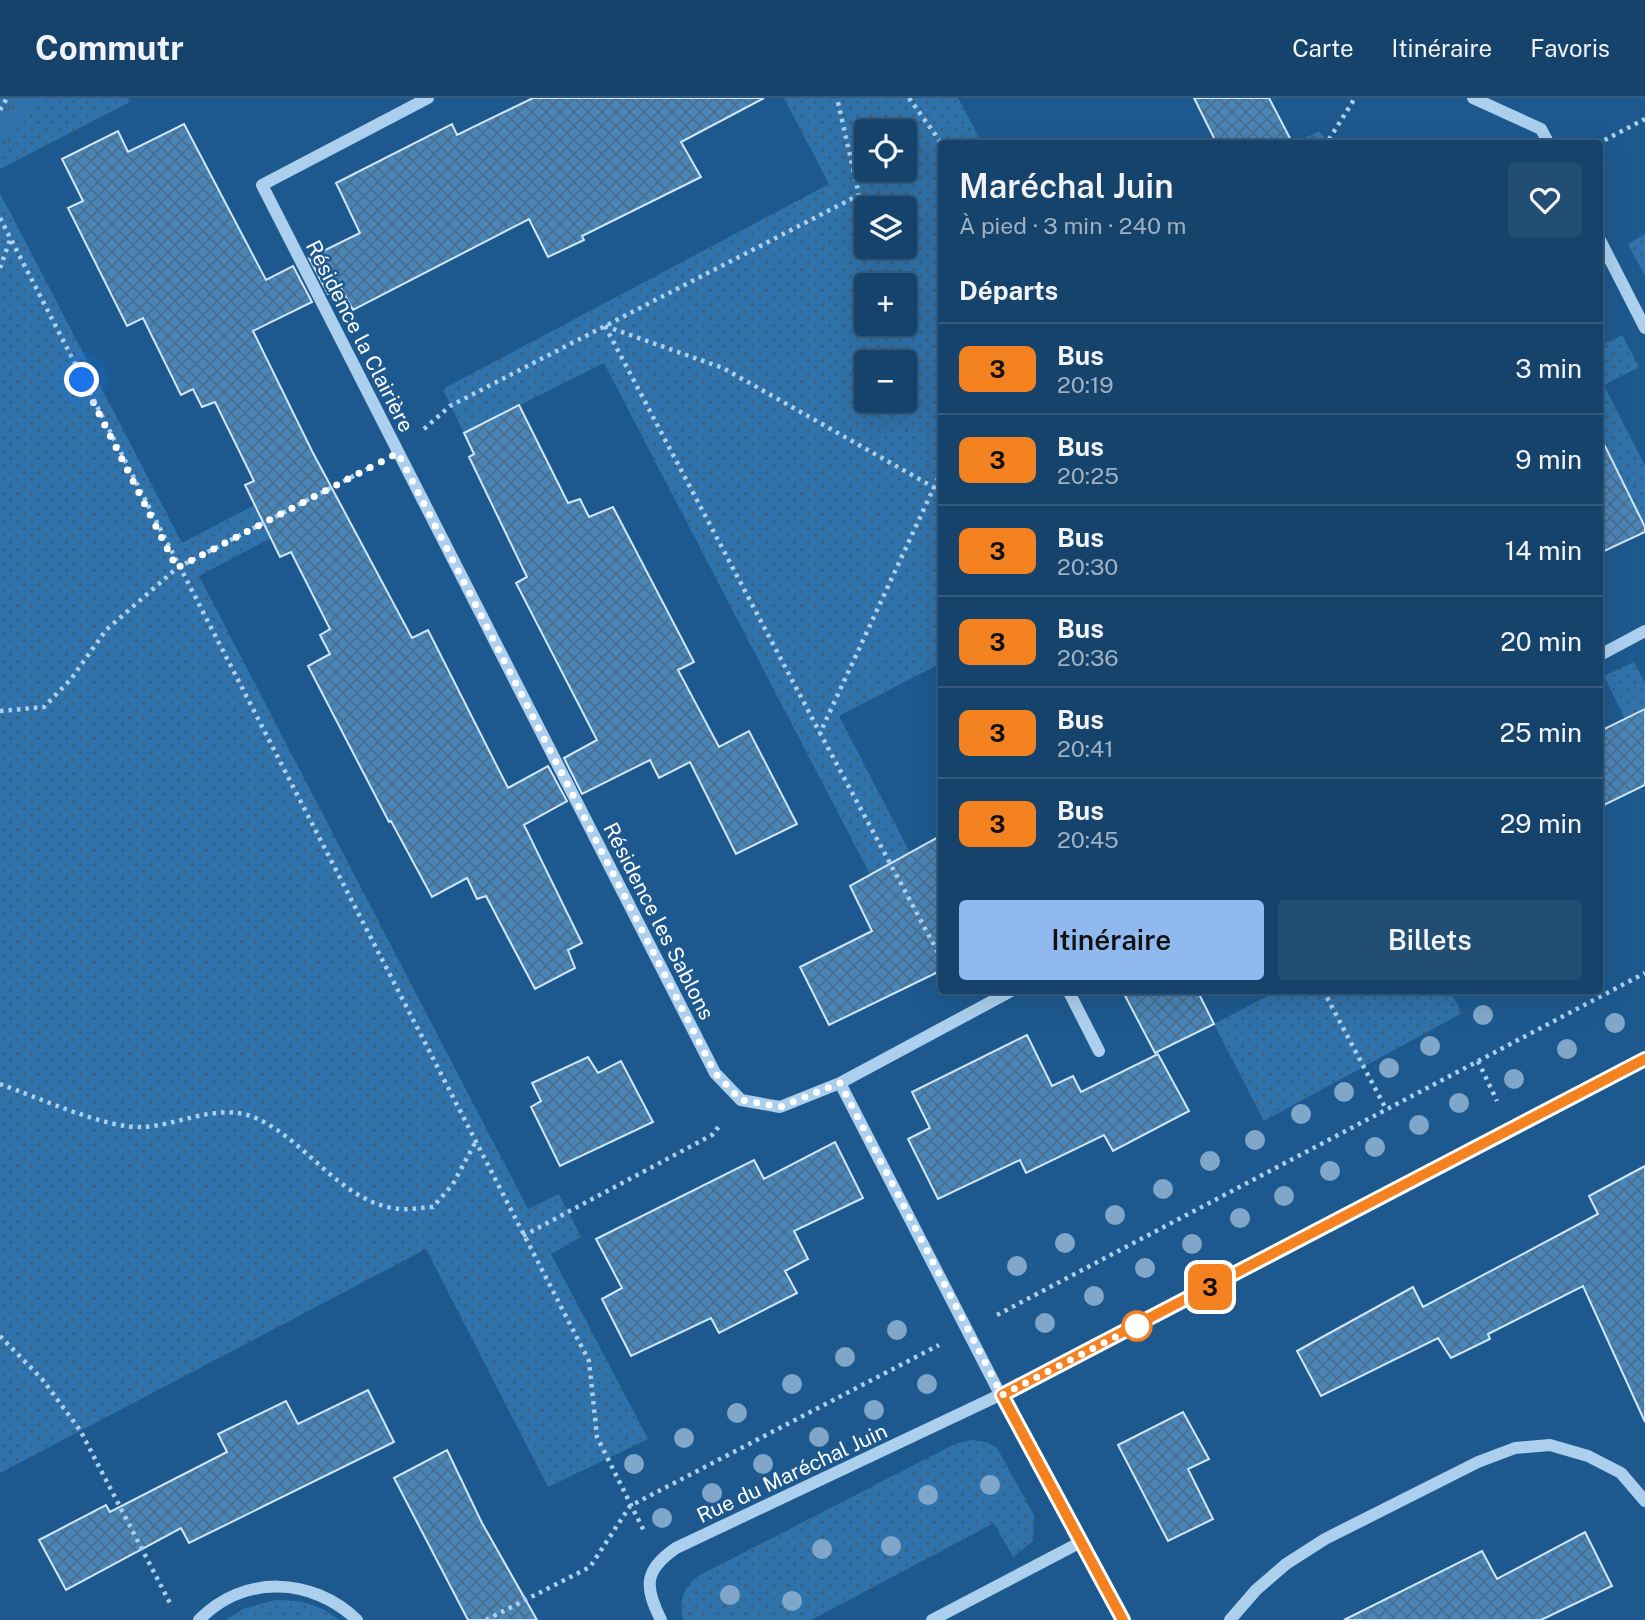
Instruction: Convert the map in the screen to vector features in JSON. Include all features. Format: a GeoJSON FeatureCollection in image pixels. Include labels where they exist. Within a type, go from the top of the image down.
{"type":"FeatureCollection","features":[{"type":"Feature","properties":{"kind":"street"},"geometry":{"type":"LineString","coordinates":[[1473,98],[1541,129],[1547,140]]}},
{"type":"Feature","properties":{"kind":"street","name":"Résidence la Clairière"},"geometry":{"type":"LineString","coordinates":[[421,100],[262,186],[504,661]]}},
{"type":"Feature","properties":{"kind":"street"},"geometry":{"type":"LineString","coordinates":[[1603,246],[1645,328]]}},
{"type":"Feature","properties":{"kind":"street"},"geometry":{"type":"LineString","coordinates":[[1603,653],[1645,631]]}},
{"type":"Feature","properties":{"kind":"street","name":"Résidence les Sablons"},"geometry":{"type":"LineString","coordinates":[[504,661],[715,1073],[741,1100]]}},
{"type":"Feature","properties":{"kind":"street"},"geometry":{"type":"LineString","coordinates":[[741,1100],[780,1107],[840,1083],[1006,994]]}},
{"type":"Feature","properties":{"kind":"street"},"geometry":{"type":"LineString","coordinates":[[1070,994],[1099,1051]]}},
{"type":"Feature","properties":{"kind":"street","name":"Rue du Maréchal Juin"},"geometry":{"type":"LineString","coordinates":[[659,1560],[676,1548],[1002,1395],[1645,1059]]}},
{"type":"Feature","properties":{"kind":"street"},"geometry":{"type":"LineString","coordinates":[[840,1083],[1079,1543],[1123,1620]]}},
{"type":"Feature","properties":{"kind":"street"},"geometry":{"type":"LineString","coordinates":[[1230,1620],[1256,1590],[1286,1564],[1325,1539],[1478,1462],[1515,1448],[1550,1446],[1587,1456],[1621,1474],[1645,1501]]}},
{"type":"Feature","properties":{"kind":"street"},"geometry":{"type":"LineString","coordinates":[[932,1620],[1079,1543]]}},
{"type":"Feature","properties":{"kind":"street"},"geometry":{"type":"LineString","coordinates":[[659,1560],[650,1573],[649,1590],[661,1620]]}},
{"type":"Feature","properties":{"kind":"street"},"geometry":{"type":"LineString","coordinates":[[199,1620],[233,1595],[257,1588],[289,1586],[325,1596],[357,1620]]}},
{"type":"Feature","properties":{"kind":"path"},"geometry":{"type":"LineString","coordinates":[[0,110],[7,98]]}},
{"type":"Feature","properties":{"kind":"path"},"geometry":{"type":"LineString","coordinates":[[0,711],[44,707],[71,680],[106,630],[177,568],[398,453],[450,406],[859,195],[837,98]]}},
{"type":"Feature","properties":{"kind":"path"},"geometry":{"type":"LineString","coordinates":[[909,98],[939,140]]}},
{"type":"Feature","properties":{"kind":"path"},"geometry":{"type":"LineString","coordinates":[[1329,140],[1355,98]]}},
{"type":"Feature","properties":{"kind":"path"},"geometry":{"type":"LineString","coordinates":[[1603,141],[1645,119]]}},
{"type":"Feature","properties":{"kind":"path"},"geometry":{"type":"LineString","coordinates":[[0,218],[177,568],[589,1361],[597,1437],[659,1560]]}},
{"type":"Feature","properties":{"kind":"path"},"geometry":{"type":"LineString","coordinates":[[0,268],[10,239]]}},
{"type":"Feature","properties":{"kind":"path"},"geometry":{"type":"LineString","coordinates":[[605,326],[723,368],[938,491]]}},
{"type":"Feature","properties":{"kind":"path"},"geometry":{"type":"LineString","coordinates":[[605,326],[938,954]]}},
{"type":"Feature","properties":{"kind":"path"},"geometry":{"type":"LineString","coordinates":[[820,733],[938,478]]}},
{"type":"Feature","properties":{"kind":"path"},"geometry":{"type":"LineString","coordinates":[[486,1620],[590,1567],[630,1506],[1645,973]]}},
{"type":"Feature","properties":{"kind":"path"},"geometry":{"type":"LineString","coordinates":[[1325,994],[1386,1109]]}},
{"type":"Feature","properties":{"kind":"path"},"geometry":{"type":"LineString","coordinates":[[1478,1061],[1511,1129]]}},
{"type":"Feature","properties":{"kind":"path"},"geometry":{"type":"LineString","coordinates":[[0,1084],[107,1121],[142,1127],[222,1112],[257,1118],[289,1137],[329,1173],[366,1198],[400,1209],[433,1206],[453,1184],[475,1143]]}},
{"type":"Feature","properties":{"kind":"path"},"geometry":{"type":"LineString","coordinates":[[523,1236],[712,1135],[741,1100]]}},
{"type":"Feature","properties":{"kind":"path"},"geometry":{"type":"LineString","coordinates":[[0,1336],[42,1378],[80,1430],[172,1608]]}},
{"type":"Feature","properties":{"kind":"green space"},"geometry":{"type":"Polygon","coordinates":[[[0,98],[35,98],[0,158],[0,98]]]}},
{"type":"Feature","properties":{"kind":"green space"},"geometry":{"type":"Polygon","coordinates":[[[35,98],[128,98],[130,102],[0,169],[0,158],[35,98]]]}},
{"type":"Feature","properties":{"kind":"green space"},"geometry":{"type":"Polygon","coordinates":[[[784,98],[958,98],[980,140],[938,140],[938,665],[839,716],[910,853],[903,938],[604,363],[464,433],[443,389],[829,184],[784,98]]]}},
{"type":"Feature","properties":{"kind":"green space"},"geometry":{"type":"Polygon","coordinates":[[[1319,131],[1326,140],[1301,140],[1319,131]]]}},
{"type":"Feature","properties":{"kind":"green space"},"geometry":{"type":"Polygon","coordinates":[[[0,193],[182,543],[319,471],[335,504],[199,576],[528,1209],[559,1194],[581,1237],[551,1254],[648,1439],[548,1487],[426,1249],[0,1473],[0,193]]]}},
{"type":"Feature","properties":{"kind":"green space"},"geometry":{"type":"Polygon","coordinates":[[[1645,234],[1645,276],[1628,244],[1645,234]]]}},
{"type":"Feature","properties":{"kind":"green space"},"geometry":{"type":"Polygon","coordinates":[[[1622,335],[1639,367],[1604,385],[1645,466],[1645,527],[1603,443],[1603,344],[1622,335]]]}},
{"type":"Feature","properties":{"kind":"green space"},"geometry":{"type":"Polygon","coordinates":[[[1634,662],[1645,683],[1645,709],[1625,719],[1604,676],[1634,662]]]}},
{"type":"Feature","properties":{"kind":"green space"},"geometry":{"type":"Polygon","coordinates":[[[1271,994],[1452,994],[1462,1013],[1264,1121],[1214,1024],[1271,994]]]}},
{"type":"Feature","properties":{"kind":"green space"},"geometry":{"type":"Polygon","coordinates":[[[971,1440],[986,1442],[997,1448],[1034,1515],[1033,1541],[1013,1557],[994,1523],[811,1620],[683,1620],[683,1595],[698,1576],[955,1444],[971,1440]]]}},
{"type":"Feature","properties":{"kind":"green space"},"geometry":{"type":"Polygon","coordinates":[[[276,1600],[309,1604],[339,1620],[226,1620],[245,1608],[276,1600]]]}},
{"type":"Feature","properties":{"kind":"building"},"geometry":{"type":"Polygon","coordinates":[[[533,98],[764,98],[681,142],[701,177],[582,236],[584,240],[548,257],[529,219],[353,310],[341,288],[328,294],[309,258],[360,233],[336,183],[452,124],[457,135],[533,98]]]}},
{"type":"Feature","properties":{"kind":"building"},"geometry":{"type":"Polygon","coordinates":[[[1194,98],[1269,98],[1291,140],[1215,140],[1194,98]]]}},
{"type":"Feature","properties":{"kind":"building"},"geometry":{"type":"Polygon","coordinates":[[[184,124],[266,280],[293,266],[312,302],[253,331],[312,451],[412,638],[428,630],[508,788],[548,766],[567,801],[524,825],[582,943],[568,950],[575,968],[535,989],[486,896],[477,899],[467,878],[432,897],[391,821],[389,822],[308,666],[330,654],[320,635],[330,629],[291,552],[280,557],[245,485],[254,481],[215,402],[202,407],[193,389],[181,395],[143,318],[127,326],[68,208],[83,201],[62,159],[118,131],[128,152],[184,124]]]}},
{"type":"Feature","properties":{"kind":"building"},"geometry":{"type":"Polygon","coordinates":[[[519,405],[568,503],[580,499],[589,517],[613,507],[694,662],[678,670],[719,747],[749,731],[797,824],[736,854],[690,762],[659,778],[650,760],[582,794],[564,758],[597,740],[516,583],[527,577],[469,457],[474,454],[464,433],[519,405]]]}},
{"type":"Feature","properties":{"kind":"building"},"geometry":{"type":"Polygon","coordinates":[[[1603,442],[1645,527],[1645,532],[1603,552],[1603,442]]]}},
{"type":"Feature","properties":{"kind":"building"},"geometry":{"type":"Polygon","coordinates":[[[1645,709],[1645,785],[1603,806],[1603,730],[1645,709]]]}},
{"type":"Feature","properties":{"kind":"building"},"geometry":{"type":"Polygon","coordinates":[[[938,837],[938,972],[829,1025],[800,967],[872,931],[850,886],[938,837]]]}},
{"type":"Feature","properties":{"kind":"building"},"geometry":{"type":"Polygon","coordinates":[[[1124,994],[1199,994],[1214,1024],[1155,1053],[1124,994]]]}},
{"type":"Feature","properties":{"kind":"building"},"geometry":{"type":"Polygon","coordinates":[[[1027,1035],[1052,1086],[1073,1076],[1081,1092],[1158,1054],[1189,1111],[1113,1151],[1104,1135],[1026,1173],[1020,1160],[938,1199],[908,1139],[930,1128],[912,1092],[1027,1035]]]}},
{"type":"Feature","properties":{"kind":"building"},"geometry":{"type":"Polygon","coordinates":[[[588,1057],[598,1073],[621,1061],[653,1122],[560,1166],[531,1107],[541,1101],[532,1083],[588,1057]]]}},
{"type":"Feature","properties":{"kind":"building"},"geometry":{"type":"Polygon","coordinates":[[[835,1142],[863,1198],[794,1231],[808,1259],[785,1271],[797,1293],[719,1333],[711,1318],[631,1356],[602,1299],[622,1288],[596,1239],[754,1160],[764,1179],[835,1142]]]}},
{"type":"Feature","properties":{"kind":"building"},"geometry":{"type":"Polygon","coordinates":[[[1645,1166],[1645,1422],[1583,1286],[1488,1334],[1490,1339],[1451,1358],[1438,1338],[1321,1396],[1297,1351],[1413,1287],[1423,1307],[1598,1214],[1589,1196],[1645,1166]]]}},
{"type":"Feature","properties":{"kind":"building"},"geometry":{"type":"Polygon","coordinates":[[[368,1390],[394,1442],[189,1543],[181,1528],[66,1590],[39,1540],[106,1505],[110,1512],[227,1452],[218,1434],[286,1401],[298,1424],[368,1390]]]}},
{"type":"Feature","properties":{"kind":"building"},"geometry":{"type":"Polygon","coordinates":[[[1183,1412],[1209,1459],[1188,1469],[1213,1519],[1168,1541],[1118,1445],[1183,1412]]]}},
{"type":"Feature","properties":{"kind":"building"},"geometry":{"type":"Polygon","coordinates":[[[447,1450],[482,1523],[537,1620],[468,1620],[394,1478],[447,1450]]]}},
{"type":"Feature","properties":{"kind":"building"},"geometry":{"type":"Polygon","coordinates":[[[1585,1532],[1612,1586],[1541,1620],[1344,1620],[1482,1551],[1497,1579],[1585,1532]]]}},
{"type":"Feature","properties":{"kind":"bus line","name":"3"},"geometry":{"type":"LineString","coordinates":[[1123,1620],[1079,1543],[1002,1395],[1645,1059]]}},
{"type":"Feature","properties":{"kind":"route"},"geometry":{"type":"LineString","coordinates":[[82,380],[177,568],[398,453],[715,1073],[741,1100],[780,1107],[840,1083],[1002,1395],[1137,1326]]}}]}
